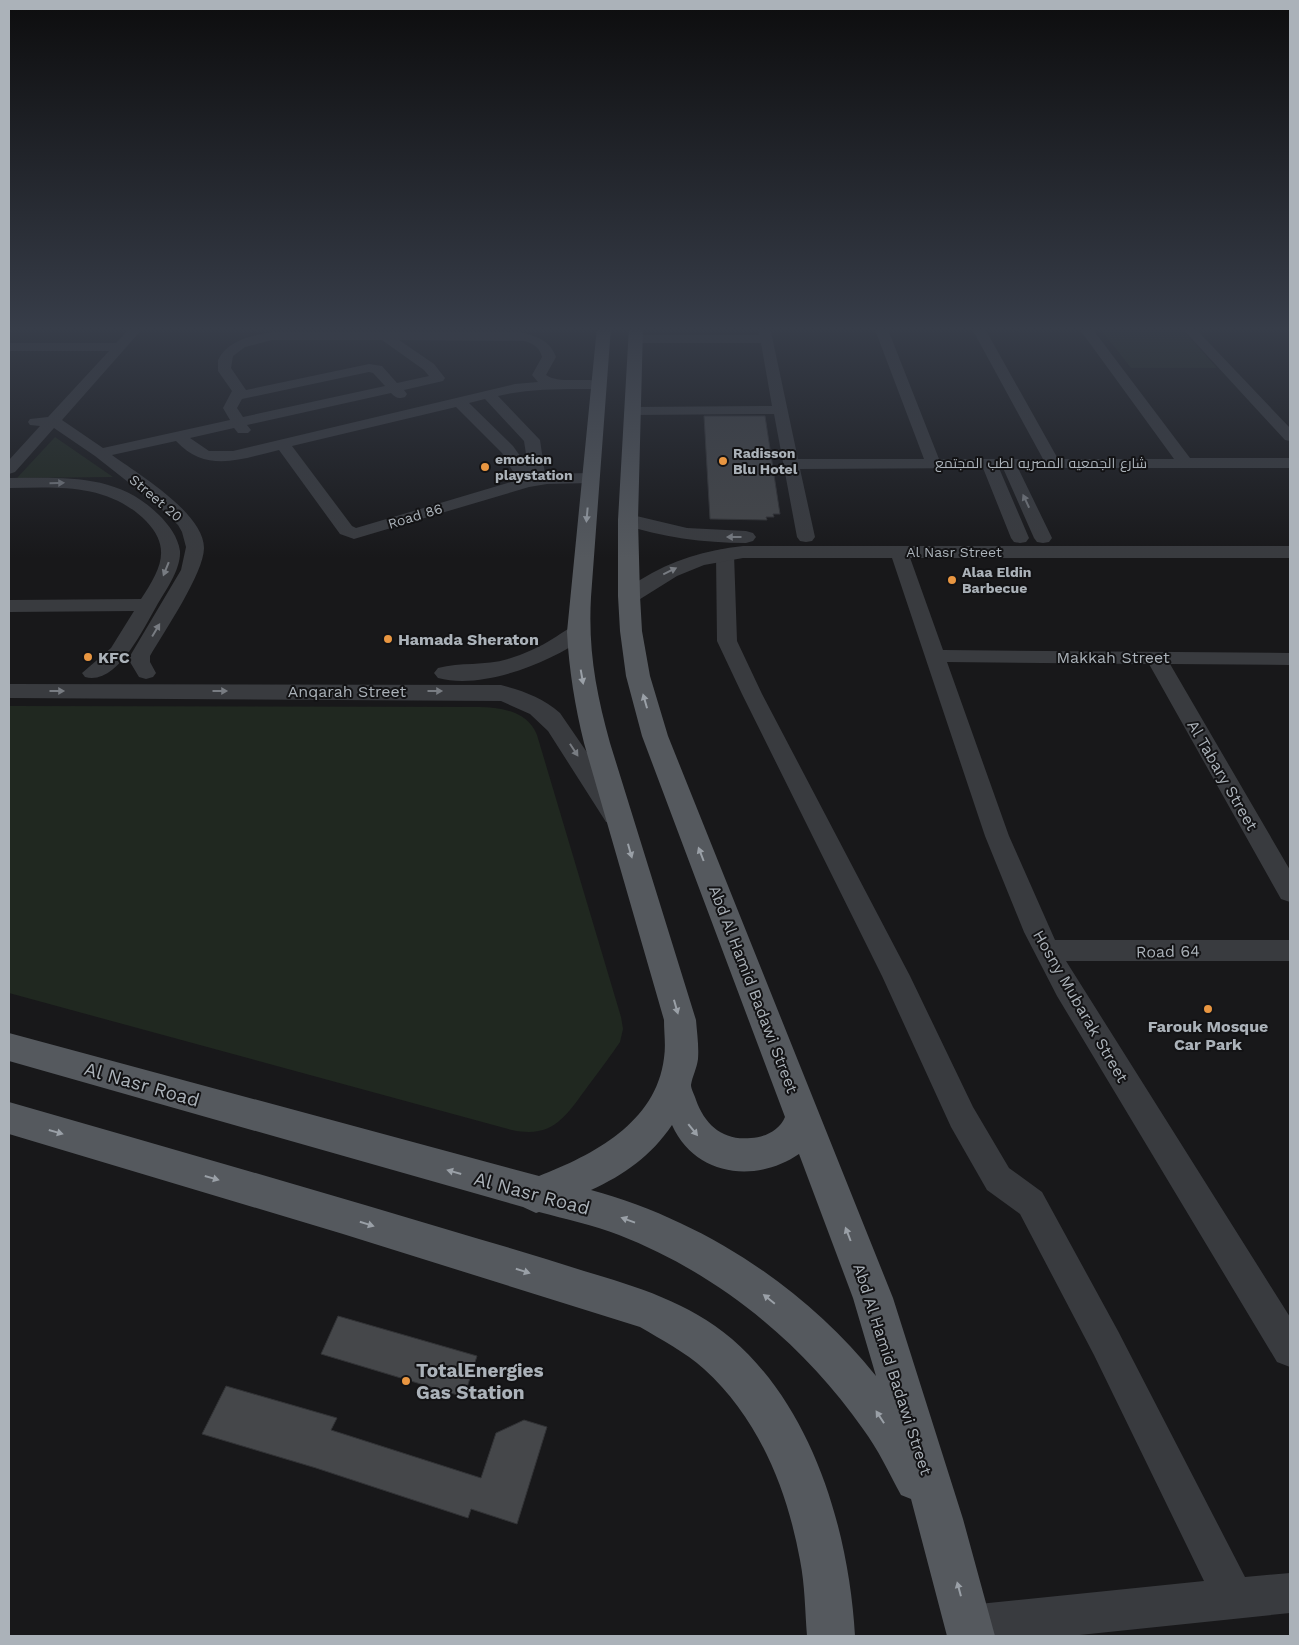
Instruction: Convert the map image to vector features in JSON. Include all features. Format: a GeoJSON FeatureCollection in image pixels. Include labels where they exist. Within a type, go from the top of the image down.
{"type":"FeatureCollection","features":[{"type":"Feature","properties":{"kind":"main road"},"geometry":{"type":"LineString","coordinates":[[536,1195],[589,1173],[617,1157],[641,1136],[660,1113],[674,1086],[680,1065],[682,1043],[680,1020],[597,743],[587,704],[581,669],[578,632],[597,404]]}},
{"type":"Feature","properties":{"kind":"main road","name":"Abd Al Hamid Badawi Street"},"geometry":{"type":"LineString","coordinates":[[632,404],[628,520],[629,596],[631,631],[638,676],[655,736],[873,1298],[940,1519],[970,1631]]}},
{"type":"Feature","properties":{"kind":"main road","name":"Al Nasr Road"},"geometry":{"type":"LineString","coordinates":[[9,1047],[536,1195],[619,1216],[651,1228],[718,1262],[772,1301],[803,1329],[842,1369],[878,1414],[940,1519]]}},
{"type":"Feature","properties":{"kind":"main road"},"geometry":{"type":"LineString","coordinates":[[674,1086],[688,1124],[702,1140],[720,1151],[741,1156],[762,1154],[781,1146],[795,1133],[803,1116]]}},
{"type":"Feature","properties":{"kind":"main road"},"geometry":{"type":"LineString","coordinates":[[9,1118],[343,1216],[648,1310],[689,1332],[726,1362],[754,1395],[788,1448],[810,1501],[825,1561],[831,1636]]}},
{"type":"Feature","properties":{"kind":"street"},"geometry":{"type":"LineString","coordinates":[[9,450],[54,404]]}},
{"type":"Feature","properties":{"kind":"street"},"geometry":{"type":"LineString","coordinates":[[9,469],[53,422],[67,404]]}},
{"type":"Feature","properties":{"kind":"street"},"geometry":{"type":"LineString","coordinates":[[232,404],[230,408],[240,426]]}},
{"type":"Feature","properties":{"kind":"street"},"geometry":{"type":"LineString","coordinates":[[105,457],[340,404]]}},
{"type":"Feature","properties":{"kind":"street"},"geometry":{"type":"LineString","coordinates":[[184,439],[197,453],[223,456],[451,404]]}},
{"type":"Feature","properties":{"kind":"street"},"geometry":{"type":"LineString","coordinates":[[461,404],[514,457],[532,481]]}},
{"type":"Feature","properties":{"kind":"street"},"geometry":{"type":"LineString","coordinates":[[498,404],[532,440],[532,481]]}},
{"type":"Feature","properties":{"kind":"street"},"geometry":{"type":"LineString","coordinates":[[779,404],[806,538]]}},
{"type":"Feature","properties":{"kind":"street"},"geometry":{"type":"LineString","coordinates":[[910,404],[933,464]]}},
{"type":"Feature","properties":{"kind":"street"},"geometry":{"type":"LineString","coordinates":[[1020,404],[1053,463]]}},
{"type":"Feature","properties":{"kind":"street"},"geometry":{"type":"LineString","coordinates":[[1141,404],[1185,463]]}},
{"type":"Feature","properties":{"kind":"street"},"geometry":{"type":"LineString","coordinates":[[1259,404],[1290,437]]}},
{"type":"Feature","properties":{"kind":"street"},"geometry":{"type":"LineString","coordinates":[[632,411],[780,410]]}},
{"type":"Feature","properties":{"kind":"street"},"geometry":{"type":"LineString","coordinates":[[35,422],[53,422]]}},
{"type":"Feature","properties":{"kind":"street","name":"Street 20"},"geometry":{"type":"LineString","coordinates":[[53,422],[105,457],[162,500],[185,522],[194,539],[195,547],[190,570],[140,656],[140,662],[146,673]]}},
{"type":"Feature","properties":{"kind":"street","name":"Road 86"},"geometry":{"type":"LineString","coordinates":[[282,443],[348,532],[352,534],[532,481],[590,478]]}},
{"type":"Feature","properties":{"kind":"street"},"geometry":{"type":"LineString","coordinates":[[989,463],[1020,538]]}},
{"type":"Feature","properties":{"kind":"street"},"geometry":{"type":"LineString","coordinates":[[1008,463],[1043,538]]}},
{"type":"Feature","properties":{"kind":"street","name":"شارع الجمعيه المصريه لطب المجتمع"},"geometry":{"type":"LineString","coordinates":[[791,464],[1290,463]]}},
{"type":"Feature","properties":{"kind":"street","name":"Street 20"},"geometry":{"type":"LineString","coordinates":[[9,484],[74,483],[94,485],[115,491],[142,507],[164,531],[170,544],[170,559],[161,581],[117,656],[103,668],[92,673]]}},
{"type":"Feature","properties":{"kind":"street"},"geometry":{"type":"LineString","coordinates":[[142,507],[162,500]]}},
{"type":"Feature","properties":{"kind":"street","name":"Al Nasr Street"},"geometry":{"type":"LineString","coordinates":[[628,520],[659,530],[714,537],[1290,538]]}},
{"type":"Feature","properties":{"kind":"street"},"geometry":{"type":"LineString","coordinates":[[687,535],[684,542],[689,549],[718,555],[727,641],[752,694],[896,976],[962,1118],[998,1179],[1031,1203],[1106,1343],[1234,1598]]}},
{"type":"Feature","properties":{"kind":"street","name":"Al Nasr Street"},"geometry":{"type":"LineString","coordinates":[[629,596],[668,571],[718,555],[760,551],[1290,552]]}},
{"type":"Feature","properties":{"kind":"street","name":"Hosny Mubarak Street"},"geometry":{"type":"LineString","coordinates":[[899,552],[996,836],[1046,951],[1290,1349]]}},
{"type":"Feature","properties":{"kind":"street"},"geometry":{"type":"LineString","coordinates":[[9,606],[146,605]]}},
{"type":"Feature","properties":{"kind":"street","name":"Anqarah Street"},"geometry":{"type":"LineString","coordinates":[[9,691],[501,681],[578,632]]}},
{"type":"Feature","properties":{"kind":"street","name":"Makkah Street"},"geometry":{"type":"LineString","coordinates":[[935,656],[1290,659]]}},
{"type":"Feature","properties":{"kind":"street","name":"Al Tabary Street"},"geometry":{"type":"LineString","coordinates":[[1156,658],[1290,892]]}},
{"type":"Feature","properties":{"kind":"street","name":"Anqarah Street"},"geometry":{"type":"LineString","coordinates":[[9,672],[466,673],[501,681],[547,713],[557,725],[622,824]]}},
{"type":"Feature","properties":{"kind":"street","name":"Road 64"},"geometry":{"type":"LineString","coordinates":[[1046,951],[1290,950]]}},
{"type":"Feature","properties":{"kind":"street"},"geometry":{"type":"LineString","coordinates":[[970,1631],[1290,1592]]}},
{"type":"Feature","properties":{"kind":"shaded area"},"geometry":{"type":"Polygon","coordinates":[[[55,437],[113,477],[17,478],[55,437]]]}},
{"type":"Feature","properties":{"kind":"shaded area"},"geometry":{"type":"Polygon","coordinates":[[[9,706],[479,707],[496,708],[521,716],[533,727],[537,735],[621,1017],[623,1029],[620,1042],[573,1107],[557,1123],[538,1131],[526,1132],[512,1130],[9,993],[9,706]]]}},
{"type":"Feature","properties":{"kind":"building","name":"Radisson Blu Hotel"},"geometry":{"type":"Polygon","coordinates":[[[704,416],[765,416],[780,514],[773,514],[774,517],[766,517],[767,520],[710,519],[704,416]]]}},
{"type":"Feature","properties":{"kind":"building"},"geometry":{"type":"Polygon","coordinates":[[[338,1316],[477,1356],[464,1397],[321,1354],[338,1316]]]}},
{"type":"Feature","properties":{"kind":"building"},"geometry":{"type":"Polygon","coordinates":[[[226,1386],[337,1418],[331,1430],[481,1478],[496,1433],[524,1420],[547,1427],[517,1524],[471,1509],[468,1518],[316,1468],[202,1434],[226,1386]]]}},
{"type":"Feature","properties":{"kind":"place","name":"Radisson Blu Hotel"},"geometry":{"type":"Point","coordinates":[723,461]}},
{"type":"Feature","properties":{"kind":"place","name":"emotion playstation"},"geometry":{"type":"Point","coordinates":[485,467]}},
{"type":"Feature","properties":{"kind":"place","name":"Alaa Eldin Barbecue"},"geometry":{"type":"Point","coordinates":[952,580]}},
{"type":"Feature","properties":{"kind":"place","name":"Hamada Sheraton"},"geometry":{"type":"Point","coordinates":[388,639]}},
{"type":"Feature","properties":{"kind":"place","name":"KFC"},"geometry":{"type":"Point","coordinates":[88,657]}},
{"type":"Feature","properties":{"kind":"place","name":"Farouk Mosque Car Park"},"geometry":{"type":"Point","coordinates":[1208,1009]}},
{"type":"Feature","properties":{"kind":"place","name":"TotalEnergies Gas Station"},"geometry":{"type":"Point","coordinates":[406,1381]}}]}
